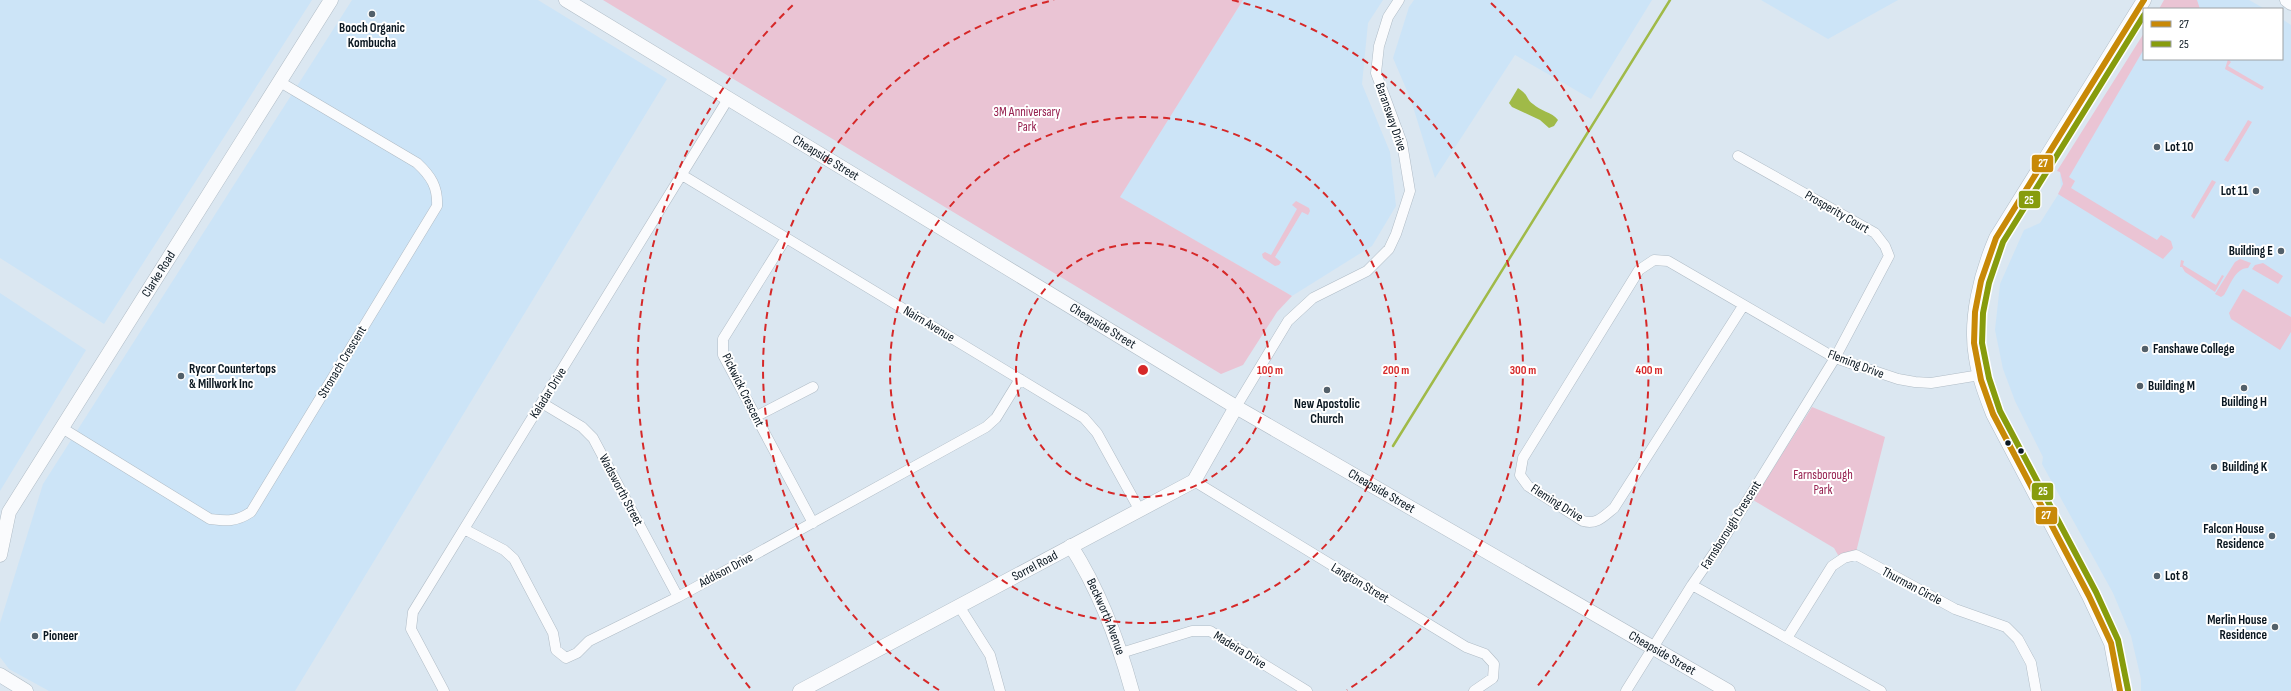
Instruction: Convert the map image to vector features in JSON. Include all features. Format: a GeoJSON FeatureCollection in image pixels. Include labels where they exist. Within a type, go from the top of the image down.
{"type":"FeatureCollection","features":[{"type":"Feature","properties":{"kind":"street","name":"Clarke Road"},"geometry":{"type":"LineString","coordinates":[[0,555],[9,512],[331,0]]}},
{"type":"Feature","properties":{"kind":"street","name":"Cheapside Street"},"geometry":{"type":"LineString","coordinates":[[566,0],[1236,407],[1728,691]]}},
{"type":"Feature","properties":{"kind":"street","name":"Baransway Drive"},"geometry":{"type":"LineString","coordinates":[[1236,407],[1288,321],[1313,298],[1367,271],[1389,249],[1396,234],[1410,190],[1402,143],[1376,73],[1379,46],[1388,17],[1399,0]]}},
{"type":"Feature","properties":{"kind":"street"},"geometry":{"type":"LineString","coordinates":[[2120,691],[2111,643],[2089,596],[1993,414],[1975,358],[1975,337],[1978,298],[1985,264],[1993,244],[2144,0]]}},
{"type":"Feature","properties":{"kind":"street"},"geometry":{"type":"LineString","coordinates":[[2287,0],[2291,2]]}},
{"type":"Feature","properties":{"kind":"street","name":"Stronach Crescent"},"geometry":{"type":"LineString","coordinates":[[62,428],[210,519],[225,521],[240,519],[251,512],[437,206],[438,192],[430,175],[417,164],[280,82]]}},
{"type":"Feature","properties":{"kind":"street","name":"Kaladar Drive"},"geometry":{"type":"LineString","coordinates":[[444,691],[411,629],[413,612],[728,99]]}},
{"type":"Feature","properties":{"kind":"street","name":"Prosperity Court"},"geometry":{"type":"LineString","coordinates":[[1738,156],[1875,233],[1885,246],[1888,256],[1885,266],[1835,358]]}},
{"type":"Feature","properties":{"kind":"street","name":"Nairn Avenue"},"geometry":{"type":"LineString","coordinates":[[682,175],[1084,418],[1098,433],[1139,508]]}},
{"type":"Feature","properties":{"kind":"street","name":"Pickwick Crescent"},"geometry":{"type":"LineString","coordinates":[[786,238],[723,339],[723,355],[813,524]]}},
{"type":"Feature","properties":{"kind":"street","name":"Fleming Drive"},"geometry":{"type":"LineString","coordinates":[[1743,306],[1614,508],[1601,520],[1590,523],[1584,521],[1528,486],[1520,475],[1522,458],[1639,270],[1654,260],[1668,262],[1835,358],[1898,379],[1915,382],[1931,383],[1980,375]]}},
{"type":"Feature","properties":{"kind":"street","name":"Farnsborough Crescent"},"geometry":{"type":"LineString","coordinates":[[1626,691],[1692,584],[1721,543],[1835,358]]}},
{"type":"Feature","properties":{"kind":"street","name":"Addison Drive"},"geometry":{"type":"LineString","coordinates":[[464,529],[504,550],[514,559],[553,633],[556,650],[566,658],[577,653],[589,641],[678,596],[813,524],[986,427],[996,418],[1020,379]]}},
{"type":"Feature","properties":{"kind":"street"},"geometry":{"type":"LineString","coordinates":[[756,417],[813,387]]}},
{"type":"Feature","properties":{"kind":"street","name":"Wadsworth Street"},"geometry":{"type":"LineString","coordinates":[[542,403],[582,427],[593,438],[678,596]]}},
{"type":"Feature","properties":{"kind":"street"},"geometry":{"type":"LineString","coordinates":[[1194,481],[1236,407]]}},
{"type":"Feature","properties":{"kind":"street","name":"Sorrel Road"},"geometry":{"type":"LineString","coordinates":[[800,691],[1139,508],[1194,481]]}},
{"type":"Feature","properties":{"kind":"street","name":"Langton Street"},"geometry":{"type":"LineString","coordinates":[[1194,481],[1466,647],[1485,654],[1494,664],[1493,678],[1474,691]]}},
{"type":"Feature","properties":{"kind":"street","name":"Beckworth Avenue"},"geometry":{"type":"LineString","coordinates":[[1071,546],[1087,571],[1122,653],[1132,691]]}},
{"type":"Feature","properties":{"kind":"street","name":"Thurman Circle"},"geometry":{"type":"LineString","coordinates":[[1787,638],[1832,566],[1844,558],[1856,555],[1949,606],[2006,627],[2018,638],[2031,663],[2036,691]]}},
{"type":"Feature","properties":{"kind":"street"},"geometry":{"type":"LineString","coordinates":[[1692,584],[1881,691]]}},
{"type":"Feature","properties":{"kind":"street"},"geometry":{"type":"LineString","coordinates":[[959,606],[990,655],[1000,691]]}},
{"type":"Feature","properties":{"kind":"street","name":"Madeira Drive"},"geometry":{"type":"LineString","coordinates":[[1122,653],[1192,631],[1210,631],[1306,691]]}},
{"type":"Feature","properties":{"kind":"street"},"geometry":{"type":"LineString","coordinates":[[0,666],[22,689]]}},
{"type":"Feature","properties":{"kind":"street"},"geometry":{"type":"LineString","coordinates":[[0,676],[22,689]]}},
{"type":"Feature","properties":{"kind":"shaded area"},"geometry":{"type":"Polygon","coordinates":[[[0,0],[312,0],[104,324],[0,258],[0,0]]]}},
{"type":"Feature","properties":{"kind":"shaded area"},"geometry":{"type":"Polygon","coordinates":[[[352,0],[538,0],[667,79],[295,691],[49,691],[9,669],[0,657],[0,623],[43,484],[352,0]]]}},
{"type":"Feature","properties":{"kind":"shaded area"},"geometry":{"type":"Polygon","coordinates":[[[1243,0],[1383,0],[1368,23],[1362,84],[1390,152],[1396,206],[1372,246],[1292,296],[1119,197],[1243,0]]]}},
{"type":"Feature","properties":{"kind":"shaded area"},"geometry":{"type":"Polygon","coordinates":[[[1414,0],[1652,0],[1591,99],[1515,55],[1435,178],[1411,100],[1393,58],[1409,7],[1414,0]]]}},
{"type":"Feature","properties":{"kind":"shaded area"},"geometry":{"type":"Polygon","coordinates":[[[1761,0],[1898,0],[1828,39],[1761,0]]]}},
{"type":"Feature","properties":{"kind":"shaded area"},"geometry":{"type":"Polygon","coordinates":[[[2171,0],[2249,0],[2263,8],[2166,8],[2171,0]]]}},
{"type":"Feature","properties":{"kind":"shaded area","name":"Fanshawe College"},"geometry":{"type":"Polygon","coordinates":[[[2283,20],[2291,25],[2291,691],[2141,691],[2141,679],[2131,636],[2113,593],[2042,464],[2043,457],[2015,401],[2003,369],[1995,330],[2000,284],[2024,230],[2040,223],[2061,190],[2060,175],[2143,44],[2143,60],[2283,60],[2283,20]]]}},
{"type":"Feature","properties":{"kind":"shaded area"},"geometry":{"type":"Polygon","coordinates":[[[1518,88],[1536,106],[1558,120],[1554,126],[1549,128],[1540,120],[1512,107],[1509,103],[1518,88]]]}},
{"type":"Feature","properties":{"kind":"shaded area"},"geometry":{"type":"Polygon","coordinates":[[[0,293],[86,350],[0,491],[0,293]]]}},
{"type":"Feature","properties":{"kind":"green space","name":"3M Anniversary Park"},"geometry":{"type":"Polygon","coordinates":[[[603,0],[1243,0],[1120,197],[1292,296],[1277,312],[1243,365],[1221,374],[603,0]]]}},
{"type":"Feature","properties":{"kind":"green space"},"geometry":{"type":"Polygon","coordinates":[[[2164,0],[2197,0],[2200,8],[2160,8],[2164,0]]]}},
{"type":"Feature","properties":{"kind":"green space"},"geometry":{"type":"Polygon","coordinates":[[[2143,35],[2143,51],[2069,177],[2075,181],[2071,188],[2157,240],[2161,235],[2171,241],[2173,248],[2163,259],[2058,194],[2063,184],[2060,172],[2057,171],[2143,35]]]}},
{"type":"Feature","properties":{"kind":"green space"},"geometry":{"type":"Polygon","coordinates":[[[2229,60],[2231,62],[2228,66],[2264,87],[2262,90],[2225,69],[2229,60]]]}},
{"type":"Feature","properties":{"kind":"green space"},"geometry":{"type":"Polygon","coordinates":[[[2248,120],[2252,122],[2228,162],[2224,160],[2248,120]]]}},
{"type":"Feature","properties":{"kind":"green space"},"geometry":{"type":"Polygon","coordinates":[[[2212,180],[2216,182],[2194,219],[2191,216],[2212,180]]]}},
{"type":"Feature","properties":{"kind":"green space"},"geometry":{"type":"Polygon","coordinates":[[[1296,201],[1309,208],[1310,211],[1308,215],[1302,212],[1275,257],[1281,262],[1279,265],[1275,266],[1263,258],[1262,254],[1265,252],[1271,255],[1297,209],[1292,205],[1296,201]]]}},
{"type":"Feature","properties":{"kind":"green space"},"geometry":{"type":"Polygon","coordinates":[[[2240,259],[2251,263],[2248,268],[2243,269],[2236,274],[2224,295],[2221,297],[2215,294],[2235,262],[2240,259]]]}},
{"type":"Feature","properties":{"kind":"green space"},"geometry":{"type":"Polygon","coordinates":[[[2181,260],[2184,261],[2183,265],[2216,285],[2222,275],[2224,276],[2215,292],[2185,272],[2182,267],[2180,267],[2181,260]]]}},
{"type":"Feature","properties":{"kind":"green space"},"geometry":{"type":"Polygon","coordinates":[[[2263,263],[2283,276],[2278,284],[2252,269],[2255,265],[2263,263]]]}},
{"type":"Feature","properties":{"kind":"green space"},"geometry":{"type":"Polygon","coordinates":[[[2243,289],[2291,317],[2291,332],[2280,350],[2231,319],[2229,313],[2243,289]]]}},
{"type":"Feature","properties":{"kind":"green space","name":"Farnsborough Park"},"geometry":{"type":"Polygon","coordinates":[[[1812,407],[1885,437],[1856,552],[1838,555],[1834,548],[1753,500],[1812,407]]]}},
{"type":"Feature","properties":{"kind":"waterway"},"geometry":{"type":"LineString","coordinates":[[1393,446],[1670,0]]}},
{"type":"Feature","properties":{"kind":"transit line","name":"27"},"geometry":{"type":"LineString","coordinates":[[2120,691],[2111,643],[2089,596],[1993,414],[1981,380],[1974,343],[1975,312],[1981,281],[1996,238],[2144,0]]}},
{"type":"Feature","properties":{"kind":"transit line","name":"25"},"geometry":{"type":"LineString","coordinates":[[2128,690],[2118,640],[2096,592],[2000,411],[1989,378],[1982,343],[1983,313],[1989,283],[2003,242],[2143,17]]}},
{"type":"Feature","properties":{"kind":"place","name":"Booch Organic Kombucha"},"geometry":{"type":"Point","coordinates":[372,14]}},
{"type":"Feature","properties":{"kind":"place","name":"Lot 10"},"geometry":{"type":"Point","coordinates":[2157,147]}},
{"type":"Feature","properties":{"kind":"place","name":"Lot 11"},"geometry":{"type":"Point","coordinates":[2256,191]}},
{"type":"Feature","properties":{"kind":"place","name":"Building E"},"geometry":{"type":"Point","coordinates":[2281,251]}},
{"type":"Feature","properties":{"kind":"place","name":"Fanshawe College"},"geometry":{"type":"Point","coordinates":[2145,349]}},
{"type":"Feature","properties":{"kind":"place","name":"Rycor Countertops & Millwork Inc"},"geometry":{"type":"Point","coordinates":[181,376]}},
{"type":"Feature","properties":{"kind":"place","name":"Building M"},"geometry":{"type":"Point","coordinates":[2140,386]}},
{"type":"Feature","properties":{"kind":"place","name":"Building H"},"geometry":{"type":"Point","coordinates":[2244,388]}},
{"type":"Feature","properties":{"kind":"place","name":"New Apostolic Church"},"geometry":{"type":"Point","coordinates":[1327,390]}},
{"type":"Feature","properties":{"kind":"place","name":"Building K"},"geometry":{"type":"Point","coordinates":[2214,467]}},
{"type":"Feature","properties":{"kind":"place","name":"Falcon House Residence"},"geometry":{"type":"Point","coordinates":[2272,536]}},
{"type":"Feature","properties":{"kind":"place","name":"Lot 8"},"geometry":{"type":"Point","coordinates":[2157,576]}},
{"type":"Feature","properties":{"kind":"place","name":"Merlin House Residence"},"geometry":{"type":"Point","coordinates":[2275,627]}},
{"type":"Feature","properties":{"kind":"place","name":"Pioneer"},"geometry":{"type":"Point","coordinates":[35,636]}}]}
